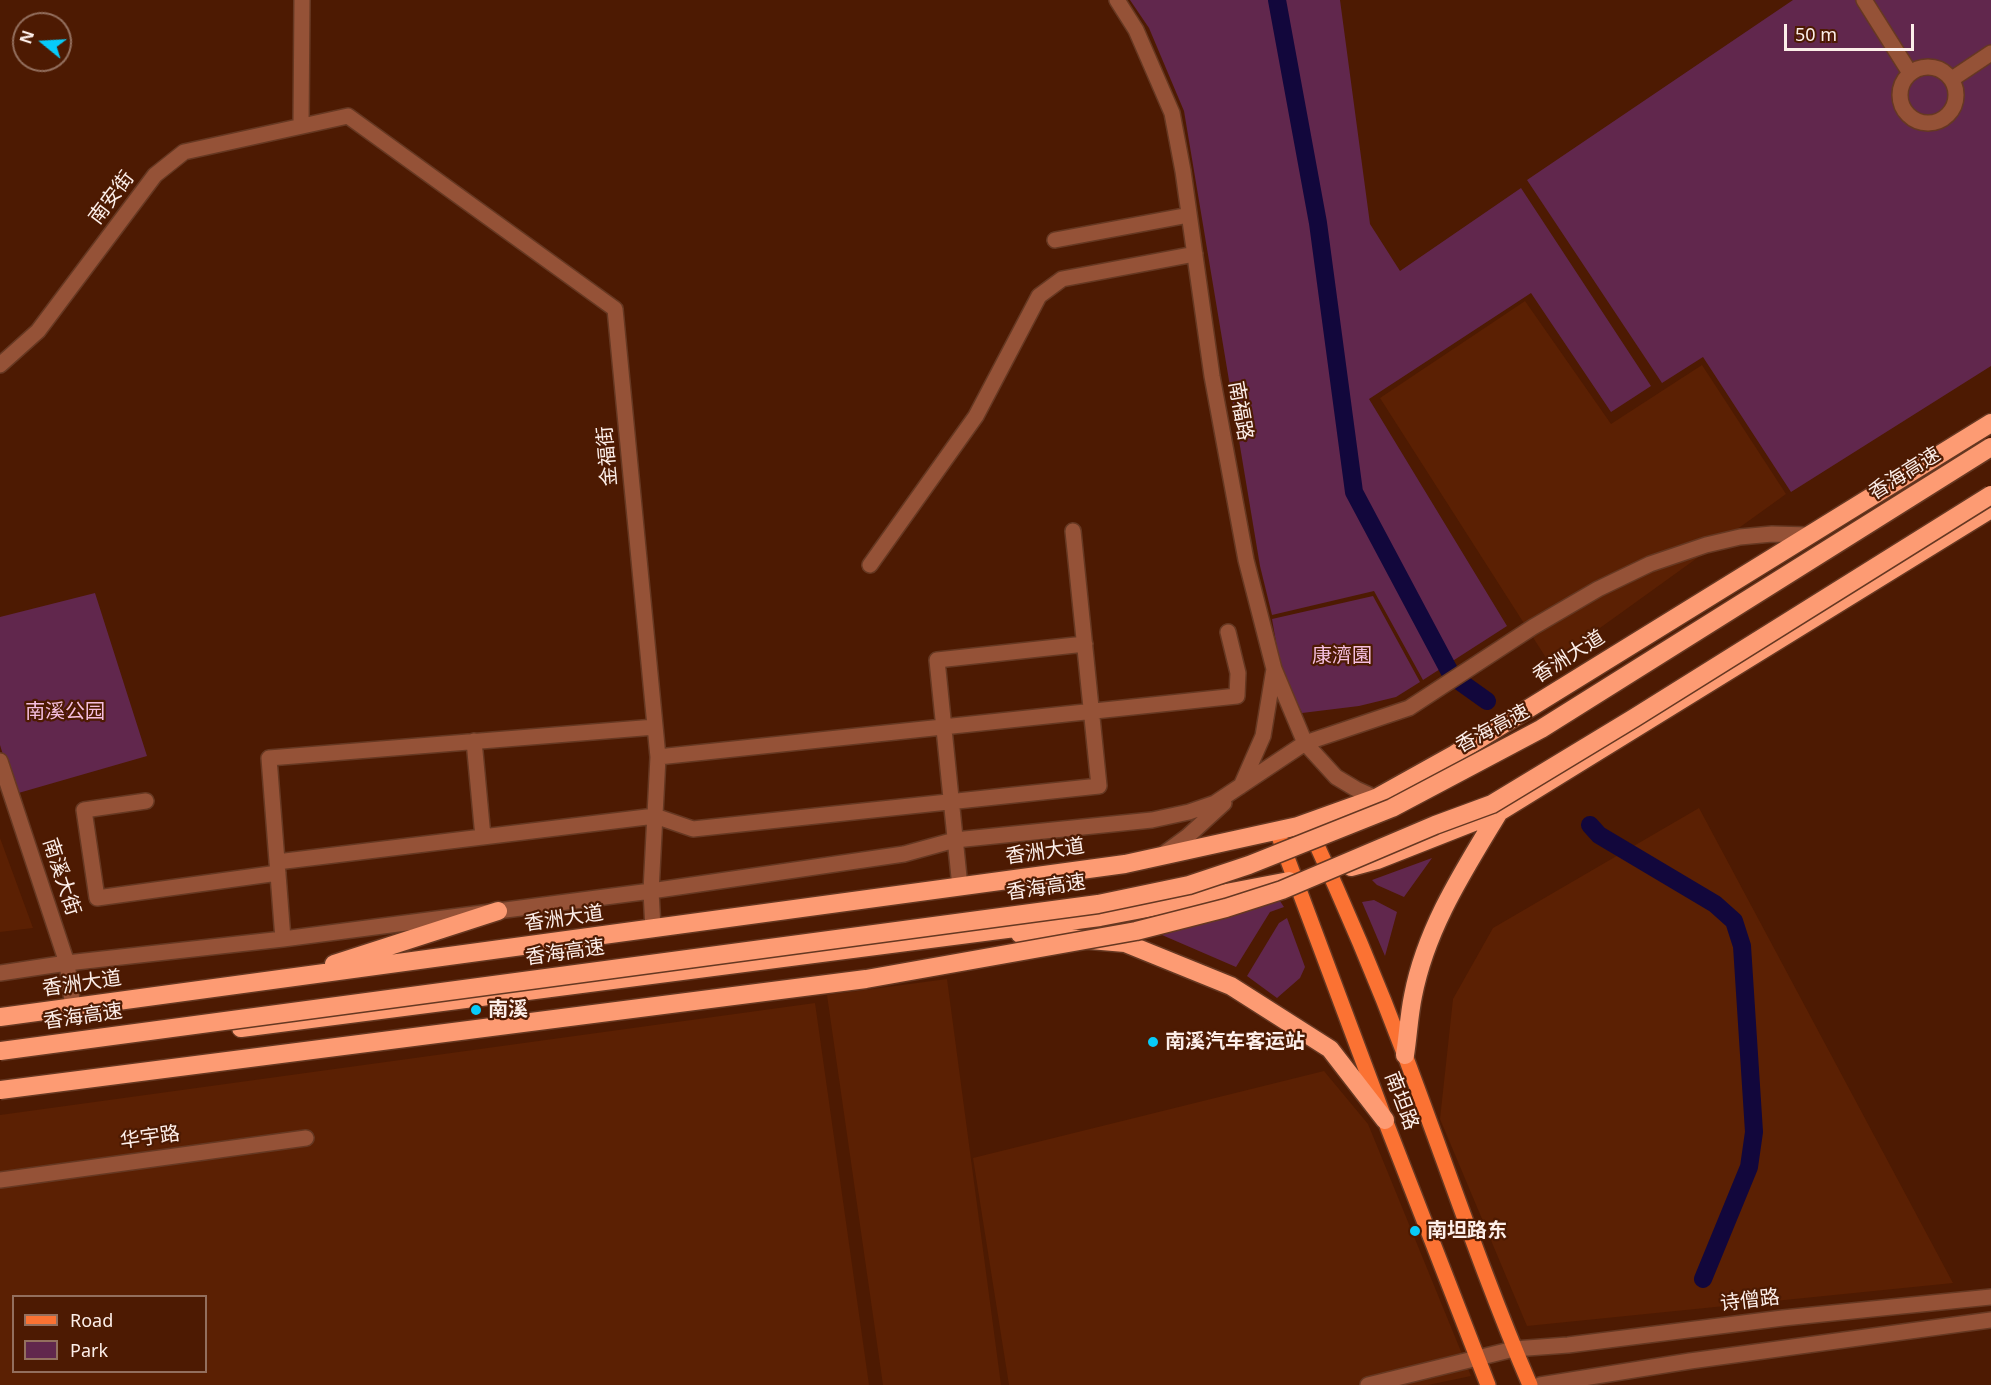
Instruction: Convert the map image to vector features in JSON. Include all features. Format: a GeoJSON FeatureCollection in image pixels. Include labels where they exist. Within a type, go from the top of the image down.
{"type":"FeatureCollection","features":[{"type":"Feature","properties":{"kind":"highway","name":"香洲大道"},"geometry":{"type":"LineString","coordinates":[[0,1017],[1125,864],[1307,823],[1376,798],[1465,748],[1991,423]]}},
{"type":"Feature","properties":{"kind":"highway","name":"香海高速"},"geometry":{"type":"LineString","coordinates":[[0,1051],[1098,904],[1189,885],[1249,865],[1392,808],[1541,729],[1991,447]]}},
{"type":"Feature","properties":{"kind":"highway"},"geometry":{"type":"LineString","coordinates":[[0,1090],[866,980],[1136,931],[1226,908],[1282,890],[1413,834],[1492,804],[1991,495]]}},
{"type":"Feature","properties":{"kind":"highway"},"geometry":{"type":"LineString","coordinates":[[0,1059],[1100,917],[1296,879],[1377,860],[1499,812],[1991,508]]}},
{"type":"Feature","properties":{"kind":"highway"},"geometry":{"type":"LineString","coordinates":[[1405,1055],[1413,994],[1433,931],[1457,880],[1499,812]]}},
{"type":"Feature","properties":{"kind":"highway"},"geometry":{"type":"LineString","coordinates":[[291,978],[498,911]]}},
{"type":"Feature","properties":{"kind":"highway"},"geometry":{"type":"LineString","coordinates":[[982,931],[1125,943],[1231,986],[1330,1049],[1385,1120]]}},
{"type":"Feature","properties":{"kind":"main road"},"geometry":{"type":"LineString","coordinates":[[1307,823],[1330,872],[1405,1055],[1514,1349],[1530,1385]]}},
{"type":"Feature","properties":{"kind":"main road","name":"南坦路"},"geometry":{"type":"LineString","coordinates":[[1277,831],[1487,1385]]}},
{"type":"Feature","properties":{"kind":"street"},"geometry":{"type":"LineString","coordinates":[[301,126],[302,0]]}},
{"type":"Feature","properties":{"kind":"street","name":"南福路"},"geometry":{"type":"LineString","coordinates":[[1117,0],[1136,30],[1172,113],[1212,376],[1246,560],[1274,669],[1305,743],[1336,777],[1376,798]]}},
{"type":"Feature","properties":{"kind":"street"},"geometry":{"type":"LineString","coordinates":[[1864,0],[1910,73]]}},
{"type":"Feature","properties":{"kind":"street"},"geometry":{"type":"LineString","coordinates":[[1952,80],[1991,53]]}},
{"type":"Feature","properties":{"kind":"street"},"geometry":{"type":"LineString","coordinates":[[1928,66],[1937,68],[1952,80],[1956,98],[1947,115],[1931,123],[1922,122],[1907,113],[1900,97],[1904,79],[1910,73],[1928,66]]}},
{"type":"Feature","properties":{"kind":"street","name":"南安街"},"geometry":{"type":"LineString","coordinates":[[0,365],[38,331],[155,175],[184,152],[348,116]]}},
{"type":"Feature","properties":{"kind":"street","name":"金福街"},"geometry":{"type":"LineString","coordinates":[[348,116],[615,309],[658,757],[651,891],[653,929]]}},
{"type":"Feature","properties":{"kind":"street"},"geometry":{"type":"LineString","coordinates":[[1055,240],[1189,215]]}},
{"type":"Feature","properties":{"kind":"street"},"geometry":{"type":"LineString","coordinates":[[870,565],[976,416],[1039,296],[1062,279],[1195,254]]}},
{"type":"Feature","properties":{"kind":"street"},"geometry":{"type":"LineString","coordinates":[[146,801],[84,810],[97,898],[483,837],[655,816],[693,829],[1099,786],[1073,531]]}},
{"type":"Feature","properties":{"kind":"street"},"geometry":{"type":"LineString","coordinates":[[0,973],[651,891],[904,854],[956,840],[1152,820],[1189,812],[1215,803],[1305,743],[1409,708],[1533,627],[1598,589],[1676,554],[1740,537],[1772,534],[1809,535]]}},
{"type":"Feature","properties":{"kind":"street"},"geometry":{"type":"LineString","coordinates":[[658,757],[1237,696],[1238,672],[1228,632]]}},
{"type":"Feature","properties":{"kind":"street"},"geometry":{"type":"LineString","coordinates":[[960,887],[937,660],[1085,644]]}},
{"type":"Feature","properties":{"kind":"street"},"geometry":{"type":"LineString","coordinates":[[1160,856],[1188,836],[1241,787],[1263,736],[1274,669]]}},
{"type":"Feature","properties":{"kind":"street"},"geometry":{"type":"LineString","coordinates":[[283,939],[269,758],[655,727]]}},
{"type":"Feature","properties":{"kind":"street"},"geometry":{"type":"LineString","coordinates":[[474,741],[483,837]]}},
{"type":"Feature","properties":{"kind":"street","name":"南溪大街"},"geometry":{"type":"LineString","coordinates":[[0,761],[67,963],[73,1008]]}},
{"type":"Feature","properties":{"kind":"street","name":"华宇路"},"geometry":{"type":"LineString","coordinates":[[0,1180],[306,1138]]}},
{"type":"Feature","properties":{"kind":"street","name":"诗僧路"},"geometry":{"type":"LineString","coordinates":[[1368,1385],[1514,1349],[1568,1345],[1783,1318],[1991,1297]]}},
{"type":"Feature","properties":{"kind":"street"},"geometry":{"type":"LineString","coordinates":[[1540,1385],[1690,1361],[1991,1320]]}},
{"type":"Feature","properties":{"kind":"street"},"geometry":{"type":"LineString","coordinates":[[1487,1385],[1495,1385]]}},
{"type":"Feature","properties":{"kind":"shaded area"},"geometry":{"type":"Polygon","coordinates":[[[1525,301],[1611,424],[1702,365],[1786,494],[1550,664],[1380,398],[1525,301]]]}},
{"type":"Feature","properties":{"kind":"shaded area"},"geometry":{"type":"Polygon","coordinates":[[[1699,808],[1953,1283],[1527,1326],[1440,1119],[1453,999],[1493,928],[1699,808]]]}},
{"type":"Feature","properties":{"kind":"shaded area"},"geometry":{"type":"Polygon","coordinates":[[[0,838],[33,928],[0,932],[0,838]]]}},
{"type":"Feature","properties":{"kind":"shaded area"},"geometry":{"type":"Polygon","coordinates":[[[947,979],[1001,1385],[883,1385],[827,995],[947,979]]]}},
{"type":"Feature","properties":{"kind":"shaded area"},"geometry":{"type":"Polygon","coordinates":[[[815,1003],[869,1385],[0,1385],[0,1115],[815,1003]]]}},
{"type":"Feature","properties":{"kind":"shaded area"},"geometry":{"type":"Polygon","coordinates":[[[1324,1071],[1368,1124],[1471,1376],[1428,1385],[1009,1385],[973,1158],[1324,1071]]]}},
{"type":"Feature","properties":{"kind":"green space"},"geometry":{"type":"Polygon","coordinates":[[[1130,0],[1340,0],[1370,224],[1400,271],[1521,188],[1651,386],[1611,412],[1531,293],[1369,399],[1507,626],[1423,680],[1374,591],[1272,615],[1260,566],[1184,111],[1149,28],[1130,0]]]}},
{"type":"Feature","properties":{"kind":"green space"},"geometry":{"type":"Polygon","coordinates":[[[1793,0],[1991,0],[1991,366],[1791,492],[1703,357],[1662,383],[1527,180],[1793,0]]]}},
{"type":"Feature","properties":{"kind":"green space","name":"南溪公园"},"geometry":{"type":"Polygon","coordinates":[[[95,593],[147,756],[15,794],[0,745],[0,617],[95,593]]]}},
{"type":"Feature","properties":{"kind":"green space","name":"康濟園"},"geometry":{"type":"Polygon","coordinates":[[[1373,596],[1420,682],[1396,697],[1359,706],[1302,713],[1280,665],[1272,619],[1373,596]]]}},
{"type":"Feature","properties":{"kind":"green space"},"geometry":{"type":"Polygon","coordinates":[[[1432,858],[1404,897],[1377,885],[1372,880],[1432,858]]]}},
{"type":"Feature","properties":{"kind":"green space"},"geometry":{"type":"Polygon","coordinates":[[[1374,900],[1397,912],[1385,956],[1362,902],[1374,900]]]}},
{"type":"Feature","properties":{"kind":"green space"},"geometry":{"type":"Polygon","coordinates":[[[1280,901],[1284,907],[1270,912],[1236,967],[1155,932],[1280,901]]]}},
{"type":"Feature","properties":{"kind":"green space"},"geometry":{"type":"Polygon","coordinates":[[[1287,918],[1305,967],[1300,978],[1277,998],[1247,976],[1279,923],[1287,918]]]}},
{"type":"Feature","properties":{"kind":"waterway"},"geometry":{"type":"LineString","coordinates":[[1277,0],[1318,223],[1354,492],[1452,676],[1487,701]]}},
{"type":"Feature","properties":{"kind":"waterway"},"geometry":{"type":"LineString","coordinates":[[1590,825],[1599,835],[1715,904],[1734,921],[1742,946],[1754,1132],[1749,1167],[1703,1279]]}},
{"type":"Feature","properties":{"kind":"place","name":"南溪"},"geometry":{"type":"Point","coordinates":[476,1010]}},
{"type":"Feature","properties":{"kind":"place","name":"南溪汽车客运站"},"geometry":{"type":"Point","coordinates":[1153,1042]}},
{"type":"Feature","properties":{"kind":"place","name":"南坦路东"},"geometry":{"type":"Point","coordinates":[1415,1231]}}]}
